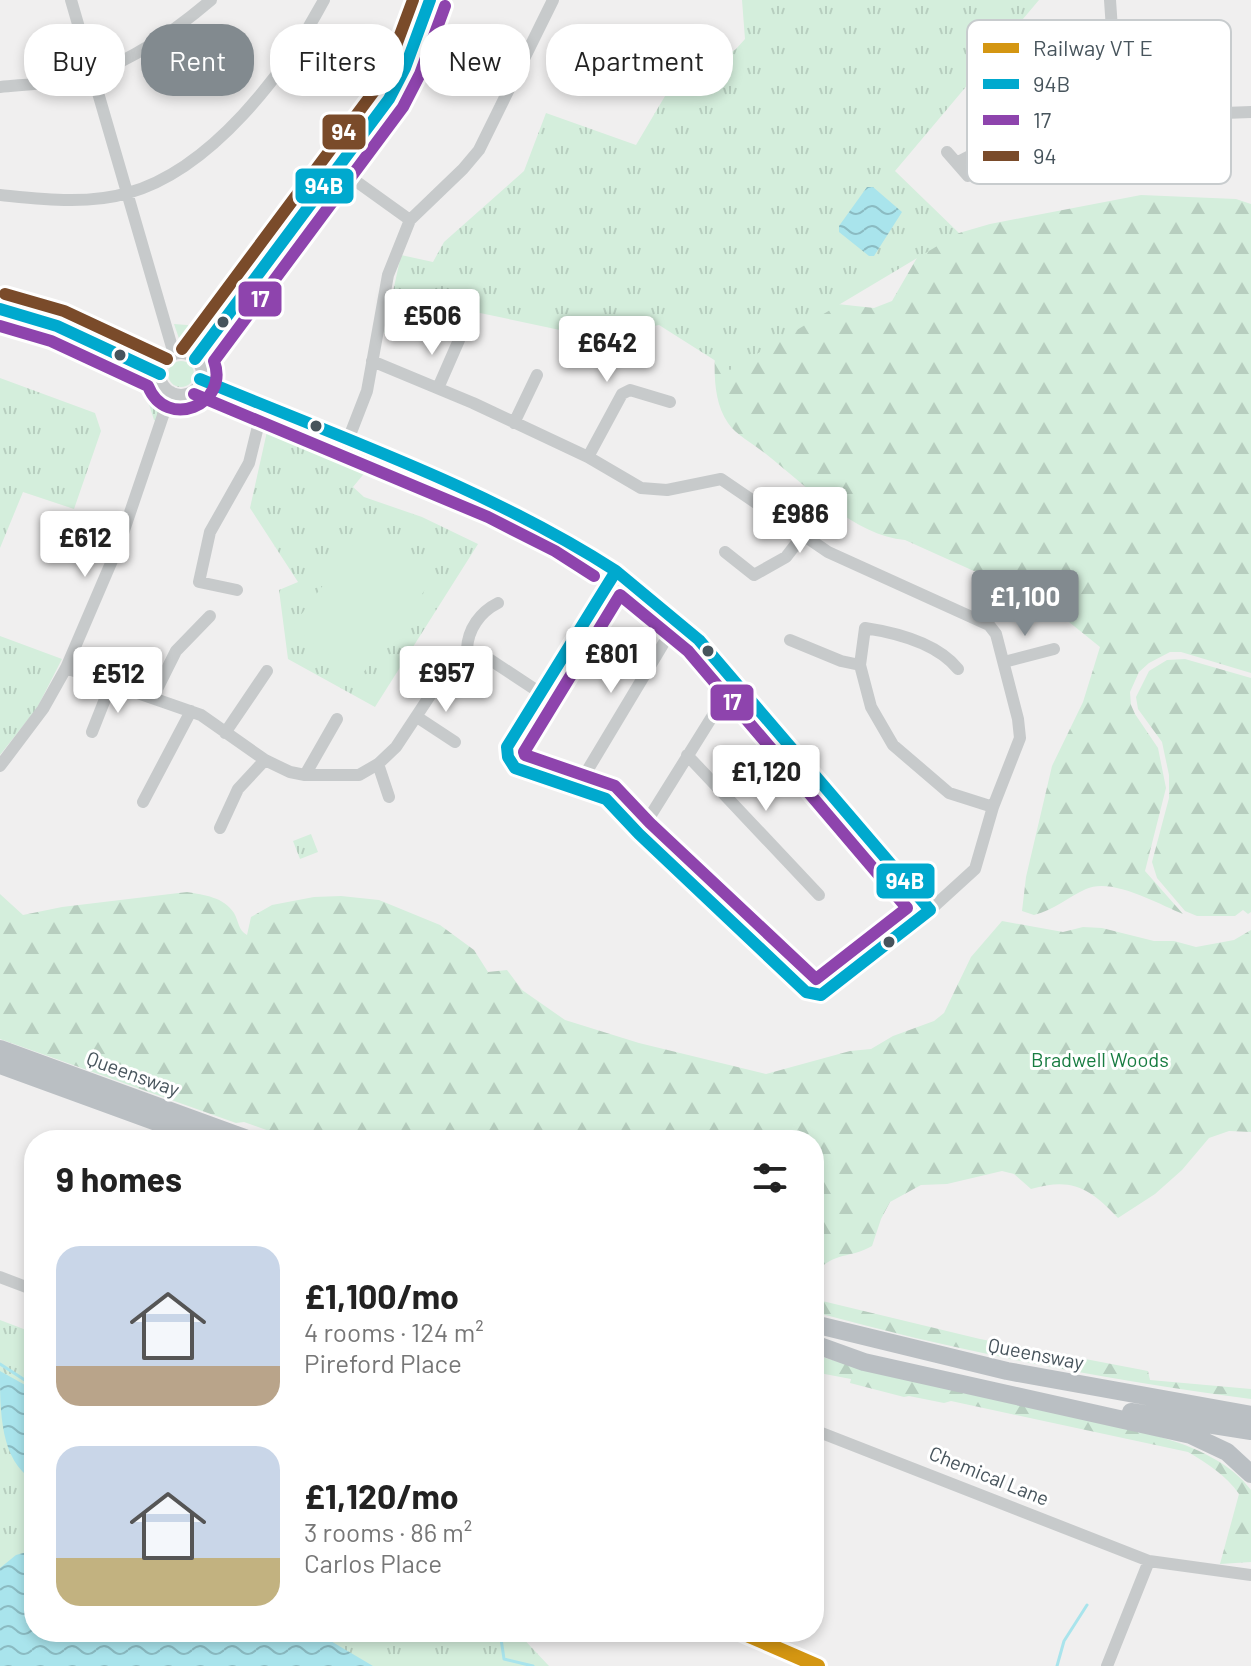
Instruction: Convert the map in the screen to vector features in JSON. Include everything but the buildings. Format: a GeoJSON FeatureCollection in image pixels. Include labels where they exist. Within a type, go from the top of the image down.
{"type":"FeatureCollection","features":[{"type":"Feature","properties":{"kind":"highway","name":"Queensway"},"geometry":{"type":"LineString","coordinates":[[0,1049],[223,1130]]}},
{"type":"Feature","properties":{"kind":"highway","name":"Queensway"},"geometry":{"type":"LineString","coordinates":[[0,1065],[179,1130]]}},
{"type":"Feature","properties":{"kind":"highway","name":"Queensway"},"geometry":{"type":"LineString","coordinates":[[824,1326],[1007,1371],[1251,1415]]}},
{"type":"Feature","properties":{"kind":"highway","name":"Queensway"},"geometry":{"type":"LineString","coordinates":[[824,1344],[962,1377],[1143,1414],[1251,1431]]}},
{"type":"Feature","properties":{"kind":"highway"},"geometry":{"type":"LineString","coordinates":[[824,1346],[864,1362],[1191,1435],[1227,1452],[1251,1474]]}},
{"type":"Feature","properties":{"kind":"highway"},"geometry":{"type":"LineString","coordinates":[[1007,1371],[1251,1405]]}},
{"type":"Feature","properties":{"kind":"street"},"geometry":{"type":"LineString","coordinates":[[71,0],[78,24]]}},
{"type":"Feature","properties":{"kind":"street"},"geometry":{"type":"LineString","coordinates":[[125,58],[166,34],[211,0]]}},
{"type":"Feature","properties":{"kind":"street"},"geometry":{"type":"LineString","coordinates":[[310,24],[324,0]]}},
{"type":"Feature","properties":{"kind":"street"},"geometry":{"type":"LineString","coordinates":[[195,359],[389,99],[405,68],[430,0]]}},
{"type":"Feature","properties":{"kind":"street"},"geometry":{"type":"LineString","coordinates":[[348,440],[367,391],[388,275],[410,220],[479,150],[553,0]]}},
{"type":"Feature","properties":{"kind":"street"},"geometry":{"type":"LineString","coordinates":[[1110,0],[1111,20]]}},
{"type":"Feature","properties":{"kind":"street"},"geometry":{"type":"LineString","coordinates":[[0,195],[73,200],[128,193],[176,170],[223,134],[270,80]]}},
{"type":"Feature","properties":{"kind":"street"},"geometry":{"type":"LineString","coordinates":[[0,87],[24,84]]}},
{"type":"Feature","properties":{"kind":"street"},"geometry":{"type":"LineString","coordinates":[[99,96],[174,354]]}},
{"type":"Feature","properties":{"kind":"street"},"geometry":{"type":"LineString","coordinates":[[384,96],[389,99]]}},
{"type":"Feature","properties":{"kind":"street"},"geometry":{"type":"LineString","coordinates":[[1231,113],[1251,112]]}},
{"type":"Feature","properties":{"kind":"street"},"geometry":{"type":"LineString","coordinates":[[947,152],[967,175]]}},
{"type":"Feature","properties":{"kind":"street"},"geometry":{"type":"LineString","coordinates":[[958,162],[967,157]]}},
{"type":"Feature","properties":{"kind":"street"},"geometry":{"type":"LineString","coordinates":[[339,169],[410,220]]}},
{"type":"Feature","properties":{"kind":"street"},"geometry":{"type":"LineString","coordinates":[[0,309],[57,326],[160,374]]}},
{"type":"Feature","properties":{"kind":"street"},"geometry":{"type":"LineString","coordinates":[[438,388],[459,340]]}},
{"type":"Feature","properties":{"kind":"street"},"geometry":{"type":"LineString","coordinates":[[174,354],[188,354],[195,359],[201,372],[191,392],[171,392],[163,385],[160,374],[164,361],[174,354]]}},
{"type":"Feature","properties":{"kind":"street"},"geometry":{"type":"LineString","coordinates":[[372,361],[588,457],[641,488],[667,490],[721,479],[828,552],[989,625],[996,634],[1020,738],[993,807],[975,869],[930,910],[816,996],[806,992],[606,799],[515,768],[508,757],[507,747],[616,571]]}},
{"type":"Feature","properties":{"kind":"street"},"geometry":{"type":"LineString","coordinates":[[514,423],[537,376]]}},
{"type":"Feature","properties":{"kind":"street"},"geometry":{"type":"LineString","coordinates":[[200,379],[495,502],[563,537],[616,571],[699,640],[930,910]]}},
{"type":"Feature","properties":{"kind":"street"},"geometry":{"type":"LineString","coordinates":[[588,457],[622,394],[630,390],[664,403]]}},
{"type":"Feature","properties":{"kind":"street"},"geometry":{"type":"LineString","coordinates":[[0,766],[43,709],[66,668],[120,542],[171,392]]}},
{"type":"Feature","properties":{"kind":"street"},"geometry":{"type":"LineString","coordinates":[[237,590],[199,582],[210,532],[249,463],[263,406]]}},
{"type":"Feature","properties":{"kind":"street"},"geometry":{"type":"LineString","coordinates":[[725,552],[754,575],[786,557],[803,535]]}},
{"type":"Feature","properties":{"kind":"street"},"geometry":{"type":"LineString","coordinates":[[498,603],[485,610],[468,637],[467,649],[473,655],[489,659],[539,692]]}},
{"type":"Feature","properties":{"kind":"street"},"geometry":{"type":"LineString","coordinates":[[153,697],[176,651],[210,616]]}},
{"type":"Feature","properties":{"kind":"street"},"geometry":{"type":"LineString","coordinates":[[580,788],[587,771],[677,621]]}},
{"type":"Feature","properties":{"kind":"street"},"geometry":{"type":"LineString","coordinates":[[958,669],[947,655],[893,632],[865,628],[860,665],[871,707],[893,745],[949,793],[993,807]]}},
{"type":"Feature","properties":{"kind":"street"},"geometry":{"type":"LineString","coordinates":[[790,640],[841,661],[860,665]]}},
{"type":"Feature","properties":{"kind":"street"},"geometry":{"type":"LineString","coordinates":[[1004,662],[1054,649]]}},
{"type":"Feature","properties":{"kind":"street"},"geometry":{"type":"LineString","coordinates":[[66,668],[201,715],[265,760],[290,772],[305,775],[359,775],[378,764],[396,747],[431,694]]}},
{"type":"Feature","properties":{"kind":"street"},"geometry":{"type":"LineString","coordinates":[[225,733],[267,671]]}},
{"type":"Feature","properties":{"kind":"street"},"geometry":{"type":"LineString","coordinates":[[639,834],[735,680]]}},
{"type":"Feature","properties":{"kind":"street"},"geometry":{"type":"LineString","coordinates":[[92,724],[111,684]]}},
{"type":"Feature","properties":{"kind":"street"},"geometry":{"type":"LineString","coordinates":[[135,785],[146,796],[191,711]]}},
{"type":"Feature","properties":{"kind":"street"},"geometry":{"type":"LineString","coordinates":[[417,717],[455,742]]}},
{"type":"Feature","properties":{"kind":"street"},"geometry":{"type":"LineString","coordinates":[[305,775],[337,719]]}},
{"type":"Feature","properties":{"kind":"street"},"geometry":{"type":"LineString","coordinates":[[687,755],[819,895]]}},
{"type":"Feature","properties":{"kind":"street"},"geometry":{"type":"LineString","coordinates":[[220,828],[238,789],[265,760]]}},
{"type":"Feature","properties":{"kind":"street"},"geometry":{"type":"LineString","coordinates":[[378,764],[389,797]]}},
{"type":"Feature","properties":{"kind":"street"},"geometry":{"type":"LineString","coordinates":[[0,1277],[24,1286]]}},
{"type":"Feature","properties":{"kind":"street","name":"Chemical Lane"},"geometry":{"type":"LineString","coordinates":[[824,1434],[1149,1561],[1249,1573]]}},
{"type":"Feature","properties":{"kind":"street"},"geometry":{"type":"LineString","coordinates":[[1107,1666],[1149,1561]]}},
{"type":"Feature","properties":{"kind":"green space"},"geometry":{"type":"Polygon","coordinates":[[[742,0],[1039,0],[1022,20],[967,20],[967,86],[895,171],[959,233],[730,370],[659,325],[593,337],[480,313],[384,333],[401,255],[433,262],[444,242],[524,171],[546,113],[636,145],[665,96],[733,96],[733,51],[745,39],[742,0]]]}},
{"type":"Feature","properties":{"kind":"green space"},"geometry":{"type":"Polygon","coordinates":[[[1141,195],[1236,199],[1251,204],[1251,673],[1181,652],[1170,652],[1139,672],[1130,692],[1135,714],[1158,748],[1166,788],[1145,871],[1183,914],[1135,893],[1097,886],[1034,915],[1022,911],[1026,877],[1052,766],[1083,702],[1100,647],[1069,622],[1036,608],[1005,585],[905,540],[868,529],[831,507],[728,423],[717,398],[715,352],[828,303],[874,308],[892,301],[922,249],[945,233],[959,233],[990,224],[1141,195]]]}},
{"type":"Feature","properties":{"kind":"green space"},"geometry":{"type":"Polygon","coordinates":[[[174,324],[213,327],[195,350],[185,351],[174,324]]]}},
{"type":"Feature","properties":{"kind":"green space"},"geometry":{"type":"Polygon","coordinates":[[[181,361],[190,365],[194,374],[190,383],[181,387],[172,383],[168,374],[172,365],[181,361]]]}},
{"type":"Feature","properties":{"kind":"green space"},"geometry":{"type":"Polygon","coordinates":[[[138,370],[167,390],[157,421],[154,420],[138,370]]]}},
{"type":"Feature","properties":{"kind":"green space"},"geometry":{"type":"Polygon","coordinates":[[[0,378],[95,413],[101,431],[74,509],[23,492],[0,548],[0,378]]]}},
{"type":"Feature","properties":{"kind":"green space"},"geometry":{"type":"Polygon","coordinates":[[[270,418],[376,459],[353,487],[364,497],[422,517],[478,544],[375,707],[288,659],[279,590],[298,582],[250,508],[270,418]]]}},
{"type":"Feature","properties":{"kind":"green space"},"geometry":{"type":"Polygon","coordinates":[[[369,523],[437,574],[360,677],[292,627],[369,523]]]}},
{"type":"Feature","properties":{"kind":"green space"},"geometry":{"type":"Polygon","coordinates":[[[0,636],[62,659],[37,708],[0,755],[0,636]]]}},
{"type":"Feature","properties":{"kind":"green space"},"geometry":{"type":"Polygon","coordinates":[[[1185,659],[1251,678],[1251,912],[1248,914],[1243,910],[1235,916],[1197,916],[1185,911],[1157,878],[1152,862],[1169,798],[1169,775],[1162,742],[1138,709],[1136,697],[1149,671],[1167,660],[1185,659]]]}},
{"type":"Feature","properties":{"kind":"green space"},"geometry":{"type":"Polygon","coordinates":[[[311,834],[318,852],[300,859],[293,841],[311,834]]]}},
{"type":"Feature","properties":{"kind":"green space","name":"Bradwell Woods"},"geometry":{"type":"Polygon","coordinates":[[[187,892],[225,903],[247,935],[251,917],[272,905],[314,897],[379,900],[440,925],[474,950],[488,972],[507,970],[522,990],[565,1020],[639,1043],[766,1074],[850,1051],[871,1049],[893,1036],[934,1021],[944,1013],[971,957],[1002,921],[1063,932],[1083,927],[1102,928],[1154,941],[1174,941],[1196,947],[1234,940],[1251,930],[1251,1132],[1229,1131],[1209,1138],[1182,1170],[1155,1194],[1118,1218],[1089,1192],[1058,1184],[1031,1189],[1014,1174],[1002,1171],[947,1184],[921,1185],[890,1202],[872,1246],[824,1265],[824,1130],[266,1130],[244,1122],[236,1123],[0,1039],[0,894],[23,915],[62,907],[187,892]]]}},
{"type":"Feature","properties":{"kind":"green space"},"geometry":{"type":"Polygon","coordinates":[[[824,1301],[980,1339],[1148,1371],[1150,1380],[1251,1389],[1251,1399],[1085,1373],[922,1339],[824,1314],[824,1301]]]}},
{"type":"Feature","properties":{"kind":"green space"},"geometry":{"type":"Polygon","coordinates":[[[0,1320],[24,1329],[24,1642],[526,1642],[549,1666],[0,1666],[0,1320]]]}},
{"type":"Feature","properties":{"kind":"green space"},"geometry":{"type":"Polygon","coordinates":[[[824,1357],[1142,1432],[1192,1448],[1235,1473],[1251,1490],[1251,1562],[1220,1564],[1239,1494],[1223,1476],[1188,1452],[951,1401],[944,1403],[904,1397],[850,1383],[851,1379],[824,1374],[824,1357]]]}},
{"type":"Feature","properties":{"kind":"water"},"geometry":{"type":"Polygon","coordinates":[[[867,187],[873,187],[902,212],[874,256],[869,256],[839,232],[839,226],[867,187]]]}},
{"type":"Feature","properties":{"kind":"water"},"geometry":{"type":"Polygon","coordinates":[[[0,1371],[24,1384],[24,1473],[8,1448],[0,1371]]]}},
{"type":"Feature","properties":{"kind":"water"},"geometry":{"type":"Polygon","coordinates":[[[24,1553],[24,1642],[332,1642],[373,1666],[0,1666],[0,1568],[16,1555],[24,1553]]]}},
{"type":"Feature","properties":{"kind":"waterway"},"geometry":{"type":"LineString","coordinates":[[0,1364],[24,1380]]}},
{"type":"Feature","properties":{"kind":"waterway"},"geometry":{"type":"LineString","coordinates":[[1057,1666],[1064,1641],[1087,1605]]}},
{"type":"Feature","properties":{"kind":"waterway"},"geometry":{"type":"LineString","coordinates":[[501,1642],[504,1659],[533,1666]]}},
{"type":"Feature","properties":{"kind":"transit line","name":"94"},"geometry":{"type":"LineString","coordinates":[[182,349],[375,90],[390,62],[413,0]]}},
{"type":"Feature","properties":{"kind":"transit line","name":"94B"},"geometry":{"type":"LineString","coordinates":[[195,359],[389,99],[405,68],[430,0]]}},
{"type":"Feature","properties":{"kind":"transit line","name":"17"},"geometry":{"type":"LineString","coordinates":[[0,326],[51,341],[148,386],[157,400],[168,407],[194,407],[205,400],[213,390],[216,377],[214,361],[403,107],[420,74],[445,6]]}},
{"type":"Feature","properties":{"kind":"transit line","name":"94"},"geometry":{"type":"LineString","coordinates":[[5,294],[64,311],[167,359]]}},
{"type":"Feature","properties":{"kind":"transit line","name":"94B"},"geometry":{"type":"LineString","coordinates":[[0,309],[57,326],[160,374]]}},
{"type":"Feature","properties":{"kind":"transit line","name":"94B"},"geometry":{"type":"LineString","coordinates":[[200,379],[465,489],[567,541],[616,571]]}},
{"type":"Feature","properties":{"kind":"transit line","name":"17"},"geometry":{"type":"LineString","coordinates":[[194,394],[488,517],[555,551],[594,576]]}},
{"type":"Feature","properties":{"kind":"transit line","name":"94B"},"geometry":{"type":"LineString","coordinates":[[616,571],[699,640],[930,910],[821,995],[806,992],[606,799],[515,768],[508,757],[507,747],[616,571]]}},
{"type":"Feature","properties":{"kind":"transit line","name":"17"},"geometry":{"type":"LineString","coordinates":[[620,595],[688,651],[907,908],[816,979],[650,823],[615,786],[525,755],[620,595]]}},
{"type":"Feature","properties":{"kind":"transit line"},"geometry":{"type":"LineString","coordinates":[[763,1642],[818,1666]]}}]}
